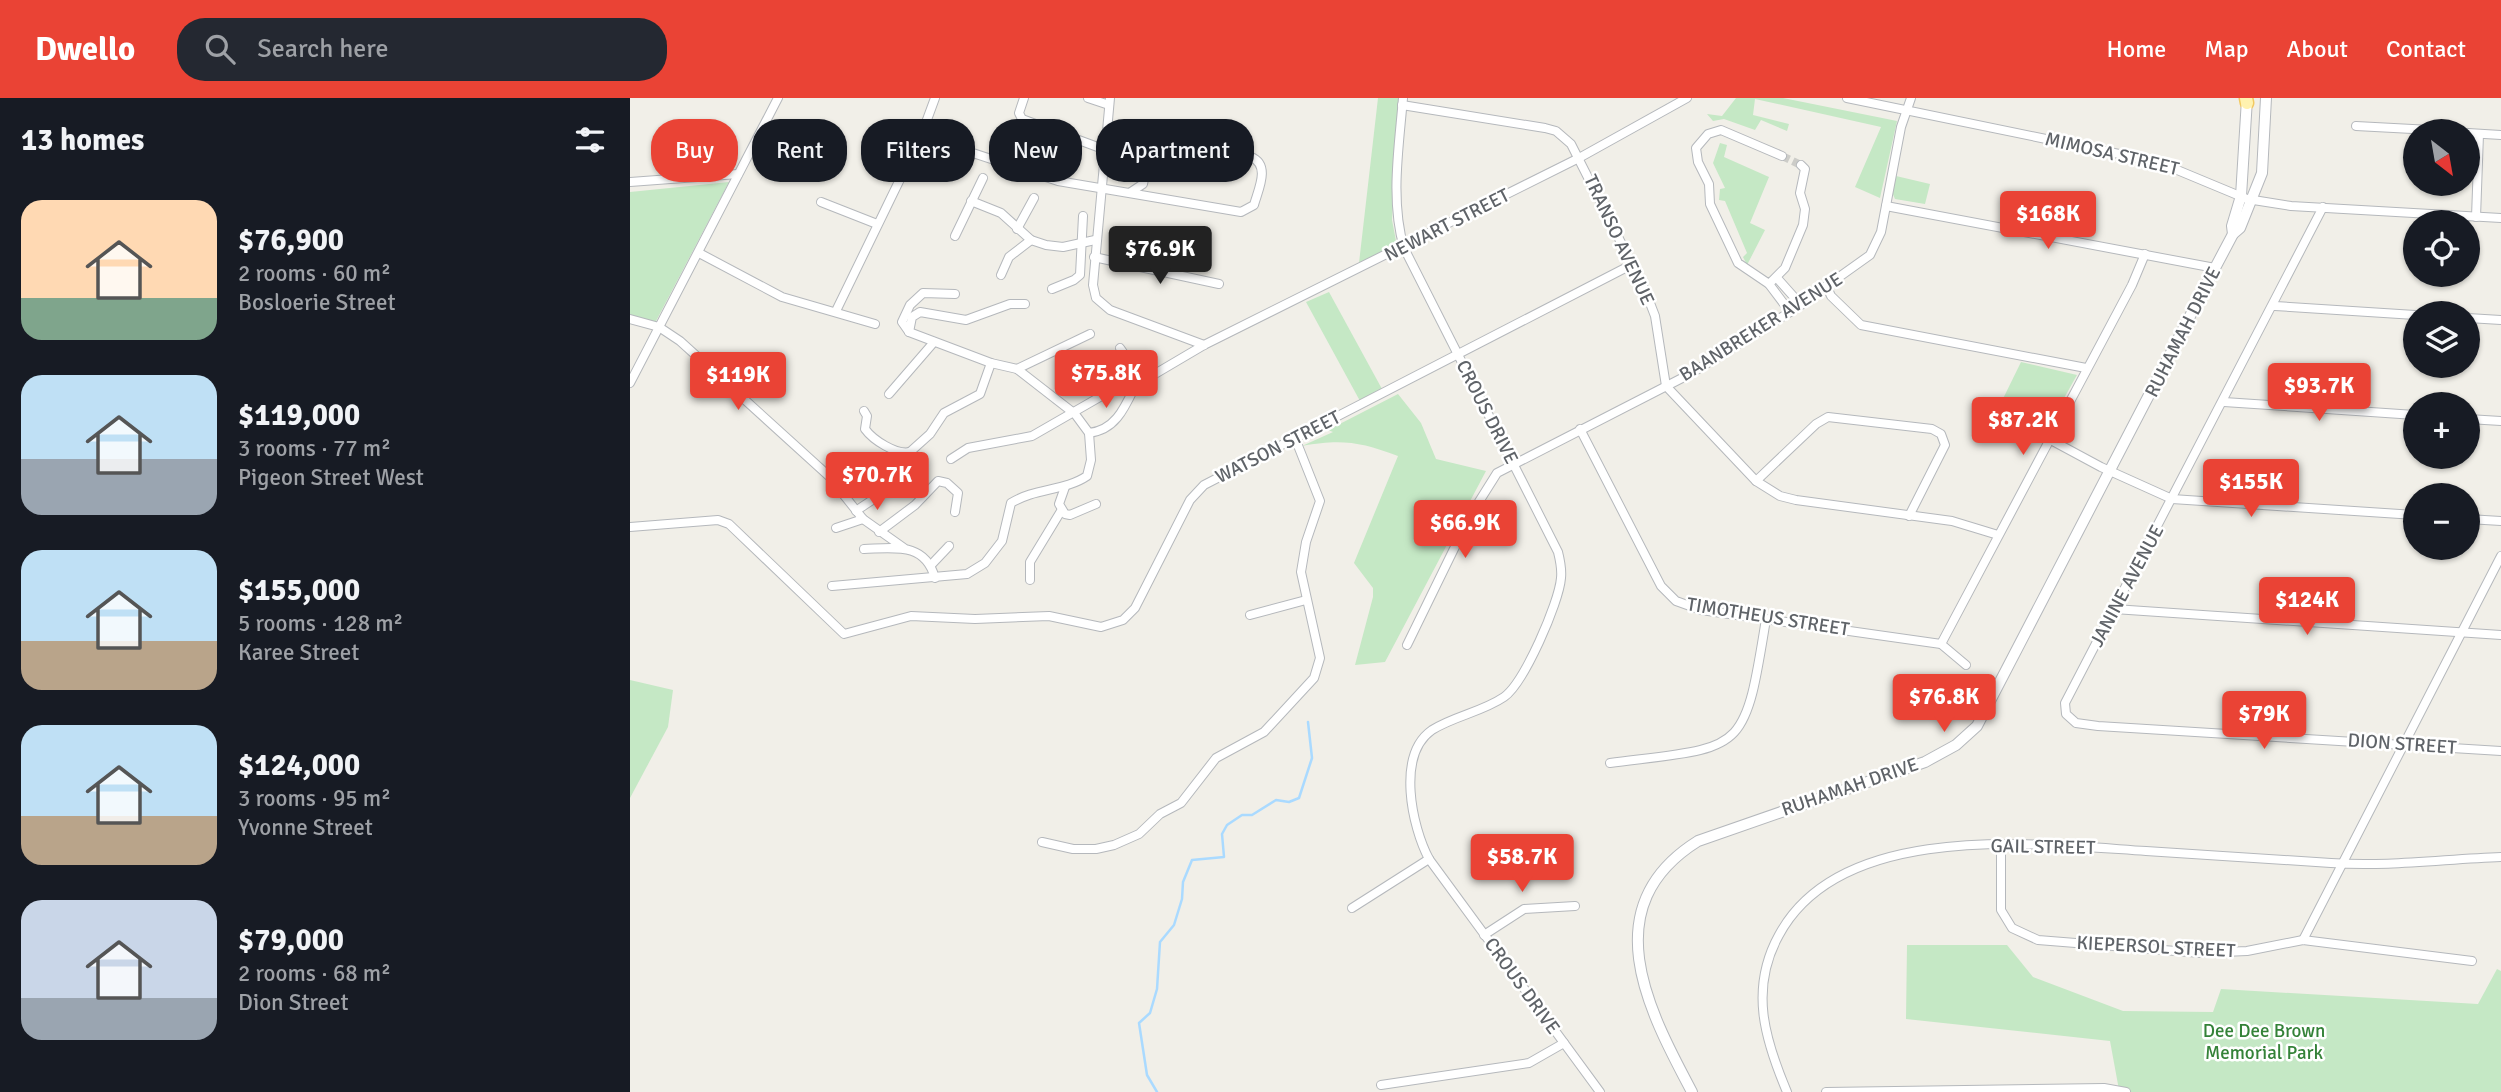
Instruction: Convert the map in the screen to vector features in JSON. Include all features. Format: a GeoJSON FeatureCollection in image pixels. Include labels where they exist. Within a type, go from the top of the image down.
{"type":"FeatureCollection","features":[{"type":"Feature","properties":{"kind":"street"},"geometry":{"type":"LineString","coordinates":[[738,174],[778,98]]}},
{"type":"Feature","properties":{"kind":"street"},"geometry":{"type":"LineString","coordinates":[[927,119],[935,98]]}},
{"type":"Feature","properties":{"kind":"street"},"geometry":{"type":"LineString","coordinates":[[1024,98],[1019,113],[1022,119],[1096,146]]}},
{"type":"Feature","properties":{"kind":"street"},"geometry":{"type":"LineString","coordinates":[[1088,98],[1109,101],[1107,119]]}},
{"type":"Feature","properties":{"kind":"street","name":"NEWART STREET"},"geometry":{"type":"LineString","coordinates":[[951,459],[968,448],[1023,440],[1075,414],[1120,386],[1131,382],[1140,383],[1204,345],[1404,248],[1579,158],[1687,98]]}},
{"type":"Feature","properties":{"kind":"street","name":"MIMOSA STREET"},"geometry":{"type":"LineString","coordinates":[[1847,98],[2158,162],[2253,200],[2403,212]]}},
{"type":"Feature","properties":{"kind":"street","name":"BAANBREKER AVENUE"},"geometry":{"type":"LineString","coordinates":[[1407,645],[1488,483],[1502,469],[1666,386],[1801,305],[1870,256],[1881,232],[1901,127],[1911,98]]}},
{"type":"Feature","properties":{"kind":"street","name":"RUHAMAH DRIVE"},"geometry":{"type":"LineString","coordinates":[[1692,1092],[1661,1030],[1638,959],[1636,937],[1639,920],[1644,903],[1659,875],[1680,852],[1698,841],[1925,762],[1967,736],[1986,710],[2215,268],[2233,234],[2240,228],[2262,173],[2266,98]]}},
{"type":"Feature","properties":{"kind":"street","name":"RUHAMAH DRIVE"},"geometry":{"type":"LineString","coordinates":[[2233,234],[2232,226],[2241,196],[2247,100]]}},
{"type":"Feature","properties":{"kind":"street","name":"TRANSO AVENUE"},"geometry":{"type":"LineString","coordinates":[[1404,104],[1556,131],[1571,144],[1633,264],[1654,316],[1666,386]]}},
{"type":"Feature","properties":{"kind":"street","name":"CROUS DRIVE"},"geometry":{"type":"LineString","coordinates":[[1404,104],[1396,202],[1404,248],[1558,552],[1562,571],[1560,586],[1541,634],[1510,692],[1429,732],[1412,757],[1411,788],[1422,844],[1429,859],[1600,1092]]}},
{"type":"Feature","properties":{"kind":"street"},"geometry":{"type":"LineString","coordinates":[[2356,126],[2403,128]]}},
{"type":"Feature","properties":{"kind":"street"},"geometry":{"type":"LineString","coordinates":[[1782,156],[1721,130],[1708,134],[1696,148],[1698,162],[1709,184],[1710,204],[1738,263],[1746,271],[1769,284],[1790,312]]}},
{"type":"Feature","properties":{"kind":"street"},"geometry":{"type":"LineString","coordinates":[[2480,134],[2501,135]]}},
{"type":"Feature","properties":{"kind":"street"},"geometry":{"type":"LineString","coordinates":[[975,154],[1048,178],[1241,212],[1253,207],[1263,171],[1256,159],[1164,140],[1151,146],[1143,184],[1131,192]]}},
{"type":"Feature","properties":{"kind":"street"},"geometry":{"type":"LineString","coordinates":[[1769,284],[1785,268],[1806,212],[1800,193],[1805,169],[1801,165]]}},
{"type":"Feature","properties":{"kind":"street"},"geometry":{"type":"LineString","coordinates":[[955,236],[983,178]]}},
{"type":"Feature","properties":{"kind":"street"},"geometry":{"type":"LineString","coordinates":[[630,182],[651,180]]}},
{"type":"Feature","properties":{"kind":"street"},"geometry":{"type":"LineString","coordinates":[[630,383],[734,182]]}},
{"type":"Feature","properties":{"kind":"street"},"geometry":{"type":"LineString","coordinates":[[836,311],[898,182]]}},
{"type":"Feature","properties":{"kind":"street"},"geometry":{"type":"LineString","coordinates":[[1101,182],[1095,240],[1094,292],[1103,305],[1126,317],[1204,345]]}},
{"type":"Feature","properties":{"kind":"street"},"geometry":{"type":"LineString","coordinates":[[1017,229],[1034,198]]}},
{"type":"Feature","properties":{"kind":"street"},"geometry":{"type":"LineString","coordinates":[[971,201],[1002,213],[1031,240],[1058,248],[1095,240]]}},
{"type":"Feature","properties":{"kind":"street"},"geometry":{"type":"LineString","coordinates":[[821,202],[877,224]]}},
{"type":"Feature","properties":{"kind":"street"},"geometry":{"type":"LineString","coordinates":[[1886,206],[2215,268]]}},
{"type":"Feature","properties":{"kind":"street","name":"JANINE AVENUE"},"geometry":{"type":"LineString","coordinates":[[2065,703],[2275,306],[2323,207]]}},
{"type":"Feature","properties":{"kind":"street"},"geometry":{"type":"LineString","coordinates":[[1052,289],[1080,275],[1083,216]]}},
{"type":"Feature","properties":{"kind":"street","name":"MIMOSA STREET"},"geometry":{"type":"LineString","coordinates":[[2480,217],[2501,218]]}},
{"type":"Feature","properties":{"kind":"street"},"geometry":{"type":"LineString","coordinates":[[1001,275],[1009,257],[1031,240]]}},
{"type":"Feature","properties":{"kind":"street"},"geometry":{"type":"LineString","coordinates":[[699,254],[782,297],[875,324]]}},
{"type":"Feature","properties":{"kind":"street"},"geometry":{"type":"LineString","coordinates":[[1966,665],[1941,644],[2132,285],[2145,254]]}},
{"type":"Feature","properties":{"kind":"street"},"geometry":{"type":"LineString","coordinates":[[1094,257],[1219,284]]}},
{"type":"Feature","properties":{"kind":"street","name":"WATSON STREET"},"geometry":{"type":"LineString","coordinates":[[630,527],[724,521],[773,562],[844,634],[911,616],[975,619],[1049,617],[1101,627],[1116,623],[1135,608],[1196,492],[1216,478],[1633,264]]}},
{"type":"Feature","properties":{"kind":"street"},"geometry":{"type":"LineString","coordinates":[[1777,278],[1801,305]]}},
{"type":"Feature","properties":{"kind":"street"},"geometry":{"type":"LineString","coordinates":[[1827,287],[1831,296],[1861,325],[2086,368]]}},
{"type":"Feature","properties":{"kind":"street"},"geometry":{"type":"LineString","coordinates":[[832,586],[967,574],[985,563],[1005,535],[1009,507],[1015,500],[1053,486],[1065,487],[1084,478],[1089,472],[1089,433],[1075,414],[1017,369],[991,363],[934,342],[909,332],[903,324],[902,317],[919,295],[931,291],[955,293]]}},
{"type":"Feature","properties":{"kind":"street"},"geometry":{"type":"LineString","coordinates":[[909,332],[912,317],[920,312],[966,320],[1010,304],[1025,304]]}},
{"type":"Feature","properties":{"kind":"street"},"geometry":{"type":"LineString","coordinates":[[2275,306],[2403,313]]}},
{"type":"Feature","properties":{"kind":"street"},"geometry":{"type":"LineString","coordinates":[[630,319],[659,327],[680,341],[831,478]]}},
{"type":"Feature","properties":{"kind":"street"},"geometry":{"type":"LineString","coordinates":[[2480,319],[2501,320]]}},
{"type":"Feature","properties":{"kind":"street"},"geometry":{"type":"LineString","coordinates":[[1017,369],[1090,334]]}},
{"type":"Feature","properties":{"kind":"street"},"geometry":{"type":"LineString","coordinates":[[889,394],[934,342]]}},
{"type":"Feature","properties":{"kind":"street"},"geometry":{"type":"LineString","coordinates":[[1089,433],[1102,431],[1113,424],[1140,383],[1120,348]]}},
{"type":"Feature","properties":{"kind":"street"},"geometry":{"type":"LineString","coordinates":[[864,411],[867,416],[865,429],[869,434],[898,452],[909,452],[930,434],[944,413],[980,394],[991,363]]}},
{"type":"Feature","properties":{"kind":"street"},"geometry":{"type":"LineString","coordinates":[[1666,386],[1756,481],[1780,496],[1969,524],[1998,536]]}},
{"type":"Feature","properties":{"kind":"street"},"geometry":{"type":"LineString","coordinates":[[2224,402],[2403,414]]}},
{"type":"Feature","properties":{"kind":"street"},"geometry":{"type":"LineString","coordinates":[[1756,481],[1816,424],[1828,417],[1931,429],[1941,434],[1945,445],[1909,516]]}},
{"type":"Feature","properties":{"kind":"street"},"geometry":{"type":"LineString","coordinates":[[2480,420],[2501,421]]}},
{"type":"Feature","properties":{"kind":"street","name":"TIMOTHEUS STREET"},"geometry":{"type":"LineString","coordinates":[[1580,429],[1667,594],[1686,607],[1941,644]]}},
{"type":"Feature","properties":{"kind":"street"},"geometry":{"type":"LineString","coordinates":[[1042,842],[1084,850],[1114,845],[1134,837],[1160,814],[1181,803],[1216,758],[1264,732],[1308,686],[1318,669],[1318,648],[1301,572],[1303,556],[1320,501],[1295,438]]}},
{"type":"Feature","properties":{"kind":"street"},"geometry":{"type":"LineString","coordinates":[[2049,439],[2172,499],[2403,514]]}},
{"type":"Feature","properties":{"kind":"street"},"geometry":{"type":"LineString","coordinates":[[856,511],[904,475],[911,464],[909,452]]}},
{"type":"Feature","properties":{"kind":"street"},"geometry":{"type":"LineString","coordinates":[[879,532],[915,505],[937,482],[947,484],[958,493],[955,512]]}},
{"type":"Feature","properties":{"kind":"street"},"geometry":{"type":"LineString","coordinates":[[1030,579],[1030,562],[1060,511],[1060,500],[1065,487]]}},
{"type":"Feature","properties":{"kind":"street"},"geometry":{"type":"LineString","coordinates":[[839,489],[863,519],[879,532],[925,558],[931,565],[934,578]]}},
{"type":"Feature","properties":{"kind":"street"},"geometry":{"type":"LineString","coordinates":[[1060,511],[1070,515],[1096,504]]}},
{"type":"Feature","properties":{"kind":"street"},"geometry":{"type":"LineString","coordinates":[[836,528],[863,519]]}},
{"type":"Feature","properties":{"kind":"street"},"geometry":{"type":"LineString","coordinates":[[2480,520],[2501,521]]}},
{"type":"Feature","properties":{"kind":"street"},"geometry":{"type":"LineString","coordinates":[[931,565],[949,546]]}},
{"type":"Feature","properties":{"kind":"street"},"geometry":{"type":"LineString","coordinates":[[864,549],[904,548]]}},
{"type":"Feature","properties":{"kind":"street"},"geometry":{"type":"LineString","coordinates":[[2303,940],[2501,556]]}},
{"type":"Feature","properties":{"kind":"street"},"geometry":{"type":"LineString","coordinates":[[1250,615],[1306,600]]}},
{"type":"Feature","properties":{"kind":"street"},"geometry":{"type":"LineString","coordinates":[[2114,609],[2501,635]]}},
{"type":"Feature","properties":{"kind":"street"},"geometry":{"type":"LineString","coordinates":[[1610,764],[1704,751],[1729,741],[1747,715],[1766,619]]}},
{"type":"Feature","properties":{"kind":"street","name":"DION STREET"},"geometry":{"type":"LineString","coordinates":[[2065,703],[2066,714],[2071,721],[2098,726],[2501,751]]}},
{"type":"Feature","properties":{"kind":"street","name":"GAIL STREET"},"geometry":{"type":"LineString","coordinates":[[1787,1092],[1772,1056],[1761,1006],[1767,962],[1789,916],[1822,886],[1863,865],[1932,850],[2038,844],[2341,864],[2501,857]]}},
{"type":"Feature","properties":{"kind":"street","name":"KIEPERSOL STREET"},"geometry":{"type":"LineString","coordinates":[[2001,845],[2001,910],[2012,928],[2038,940],[2201,953],[2247,951],[2303,940],[2472,961]]}},
{"type":"Feature","properties":{"kind":"street"},"geometry":{"type":"LineString","coordinates":[[1352,908],[1429,859]]}},
{"type":"Feature","properties":{"kind":"street"},"geometry":{"type":"LineString","coordinates":[[1484,935],[1524,909],[1575,906]]}},
{"type":"Feature","properties":{"kind":"street"},"geometry":{"type":"LineString","coordinates":[[1381,1085],[1534,1062],[1564,1043]]}},
{"type":"Feature","properties":{"kind":"street"},"geometry":{"type":"LineString","coordinates":[[1826,1092],[2104,1088],[2126,1092]]}},
{"type":"Feature","properties":{"kind":"green space"},"geometry":{"type":"Polygon","coordinates":[[[1378,98],[1399,98],[1392,220],[1397,246],[1359,263],[1378,98]]]}},
{"type":"Feature","properties":{"kind":"green space"},"geometry":{"type":"Polygon","coordinates":[[[1736,98],[1783,98],[1897,121],[1880,198],[1855,187],[1881,127],[1755,99],[1753,115],[1789,124],[1787,131],[1761,120],[1755,130],[1724,119],[1713,121],[1707,114],[1722,116],[1736,98]]]}},
{"type":"Feature","properties":{"kind":"green space"},"geometry":{"type":"Polygon","coordinates":[[[1720,143],[1727,145],[1724,157],[1769,177],[1750,223],[1765,230],[1747,265],[1743,257],[1747,253],[1725,201],[1719,200],[1720,189],[1725,188],[1713,163],[1720,143]]]}},
{"type":"Feature","properties":{"kind":"green space"},"geometry":{"type":"Polygon","coordinates":[[[1896,176],[1930,184],[1925,204],[1895,199],[1891,190],[1896,176]]]}},
{"type":"Feature","properties":{"kind":"green space"},"geometry":{"type":"Polygon","coordinates":[[[729,182],[655,323],[630,315],[630,192],[729,182]]]}},
{"type":"Feature","properties":{"kind":"green space"},"geometry":{"type":"Polygon","coordinates":[[[1329,292],[1382,389],[1360,401],[1306,302],[1329,292]]]}},
{"type":"Feature","properties":{"kind":"green space"},"geometry":{"type":"Polygon","coordinates":[[[2021,362],[2077,375],[2049,425],[1995,415],[2021,362]]]}},
{"type":"Feature","properties":{"kind":"green space"},"geometry":{"type":"Polygon","coordinates":[[[1398,394],[1421,423],[1436,459],[1486,471],[1385,662],[1355,665],[1373,588],[1354,563],[1398,456],[1351,443],[1302,446],[1333,432],[1328,430],[1398,394]]]}},
{"type":"Feature","properties":{"kind":"green space"},"geometry":{"type":"Polygon","coordinates":[[[630,680],[673,690],[668,727],[630,798],[630,680]]]}},
{"type":"Feature","properties":{"kind":"green space","name":"Dee Dee Brown Memorial Park"},"geometry":{"type":"Polygon","coordinates":[[[1907,945],[2007,945],[2033,977],[2123,1011],[2213,1012],[2221,989],[2478,1004],[2497,969],[2501,971],[2501,1092],[2124,1092],[2119,1090],[2110,1041],[1906,1019],[1907,945]]]}},
{"type":"Feature","properties":{"kind":"waterway"},"geometry":{"type":"LineString","coordinates":[[1157,1092],[1147,1075],[1139,1023],[1150,1013],[1157,989],[1160,942],[1174,925],[1182,899],[1183,882],[1192,860],[1224,857],[1222,834],[1227,825],[1242,815],[1252,815],[1276,800],[1289,802],[1299,798],[1312,758],[1308,722]]}},
{"type":"Feature","properties":{"kind":"tunnel"},"geometry":{"type":"LineString","coordinates":[[1782,156],[1801,165]]}}]}
